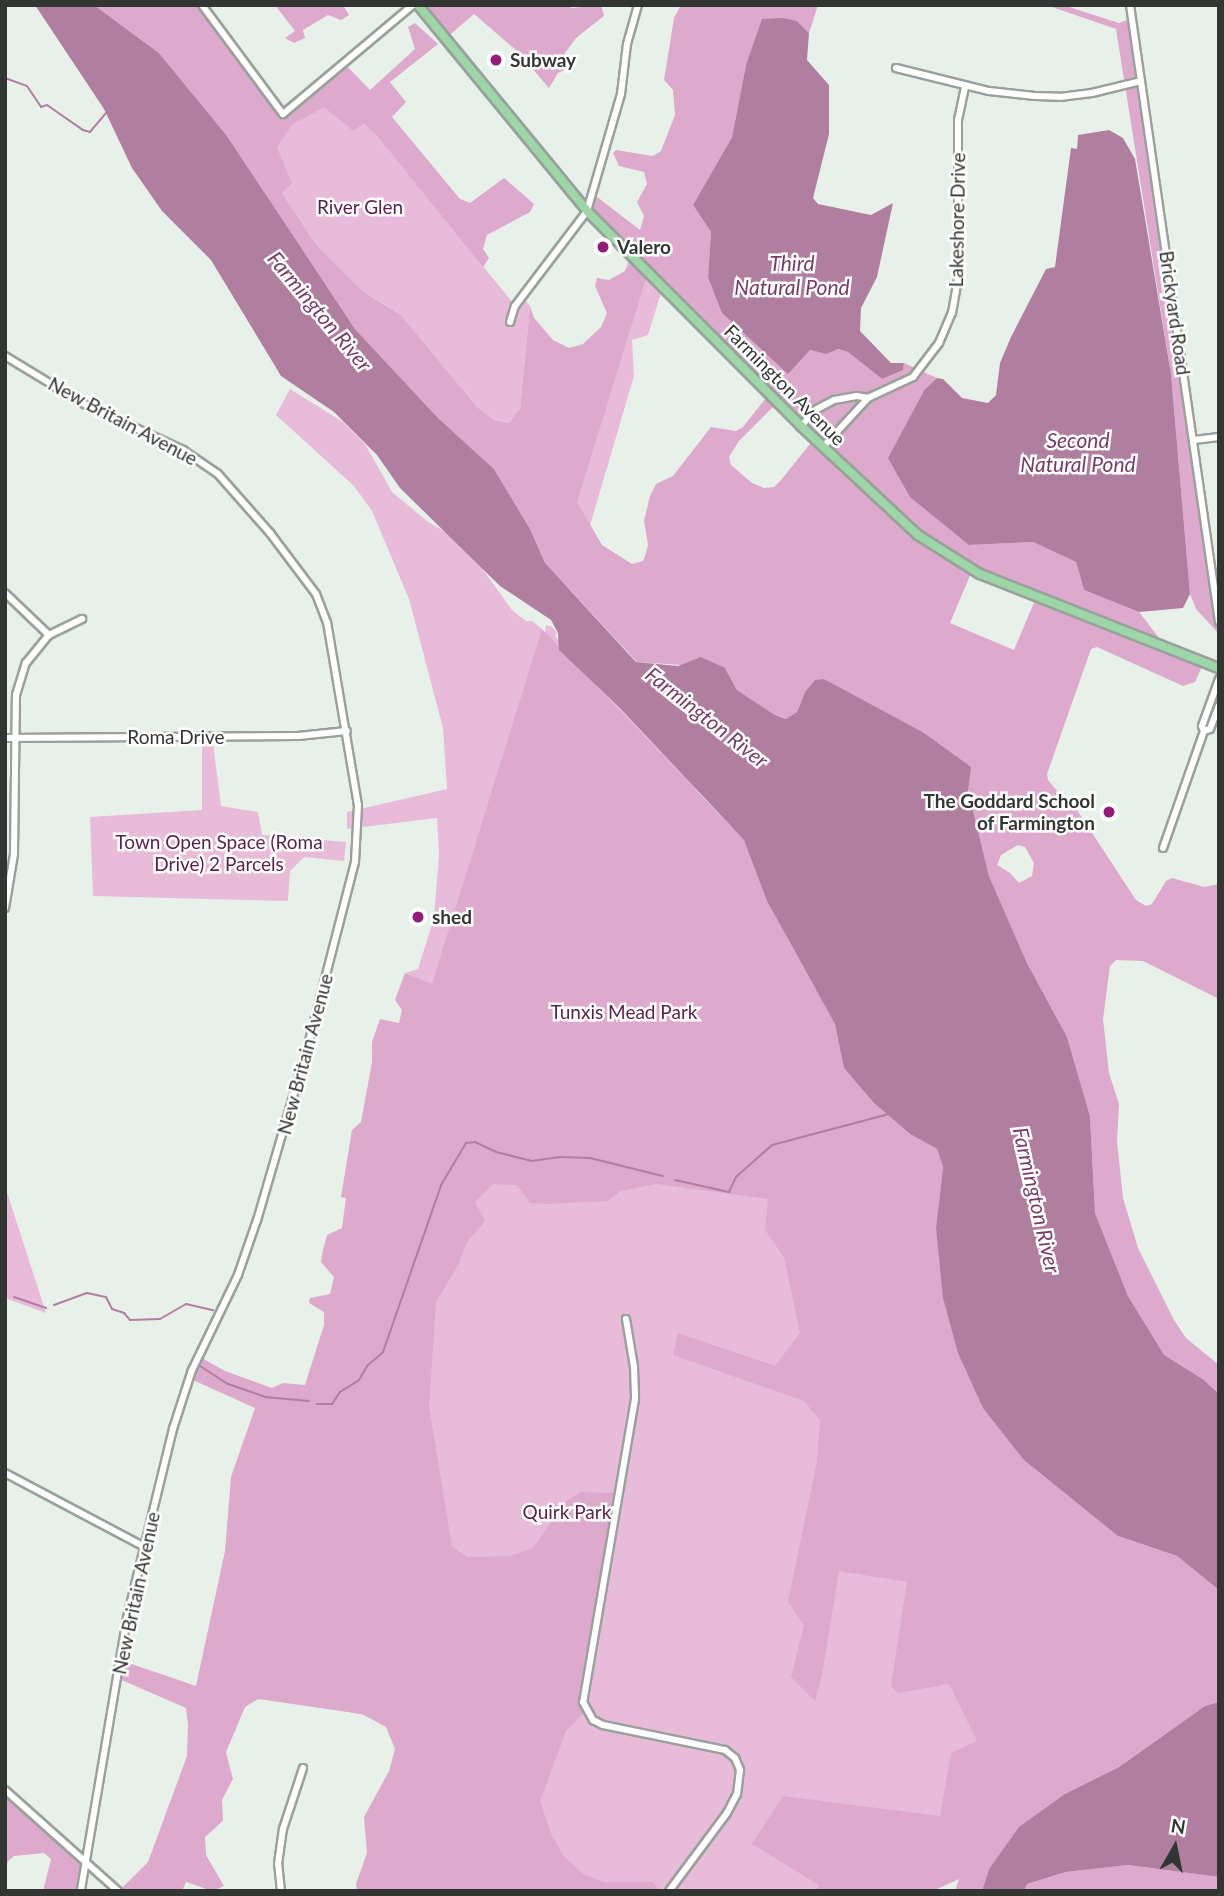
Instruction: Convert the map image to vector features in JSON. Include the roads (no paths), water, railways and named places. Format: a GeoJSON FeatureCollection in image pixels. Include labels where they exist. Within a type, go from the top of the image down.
{"type":"FeatureCollection","features":[{"type":"Feature","properties":{"kind":"main road","name":"Farmington Avenue"},"geometry":{"type":"LineString","coordinates":[[415,5],[587,211],[801,426],[918,534],[955,561],[1026,594],[1219,668]]}},
{"type":"Feature","properties":{"kind":"street"},"geometry":{"type":"LineString","coordinates":[[202,5],[283,114],[415,5]]}},
{"type":"Feature","properties":{"kind":"street"},"geometry":{"type":"LineString","coordinates":[[510,322],[515,306],[587,211],[621,94],[627,44],[638,5]]}},
{"type":"Feature","properties":{"kind":"street","name":"Brickyard Road"},"geometry":{"type":"LineString","coordinates":[[1130,5],[1219,622]]}},
{"type":"Feature","properties":{"kind":"street"},"geometry":{"type":"LineString","coordinates":[[896,68],[989,92],[1060,97],[1141,81]]}},
{"type":"Feature","properties":{"kind":"street","name":"Lakeshore Drive"},"geometry":{"type":"LineString","coordinates":[[824,447],[869,398],[912,377],[938,346],[952,313],[958,278],[958,120],[965,86]]}},
{"type":"Feature","properties":{"kind":"street","name":"New Britain Avenue"},"geometry":{"type":"LineString","coordinates":[[5,356],[86,405],[183,450],[218,474],[270,534],[316,594],[327,622],[358,805],[356,861],[309,1045],[238,1275],[191,1370],[173,1429],[127,1618],[81,1891]]}},
{"type":"Feature","properties":{"kind":"street","name":"Lakeshore Drive"},"geometry":{"type":"LineString","coordinates":[[801,426],[817,409],[834,400],[857,396],[869,398]]}},
{"type":"Feature","properties":{"kind":"street"},"geometry":{"type":"LineString","coordinates":[[1194,440],[1219,437]]}},
{"type":"Feature","properties":{"kind":"street"},"geometry":{"type":"LineString","coordinates":[[5,593],[49,635]]}},
{"type":"Feature","properties":{"kind":"street"},"geometry":{"type":"LineString","coordinates":[[5,908],[14,854],[13,738],[16,695],[26,663],[49,635],[82,619]]}},
{"type":"Feature","properties":{"kind":"street"},"geometry":{"type":"LineString","coordinates":[[1205,731],[1202,726],[1219,679]]}},
{"type":"Feature","properties":{"kind":"street"},"geometry":{"type":"LineString","coordinates":[[1163,848],[1205,731],[1210,729],[1219,706]]}},
{"type":"Feature","properties":{"kind":"street","name":"Roma Drive"},"geometry":{"type":"LineString","coordinates":[[5,738],[298,736],[347,731]]}},
{"type":"Feature","properties":{"kind":"street"},"geometry":{"type":"LineString","coordinates":[[626,1319],[634,1367],[635,1399],[583,1702],[593,1720],[603,1725],[725,1750],[735,1758],[740,1770],[737,1794],[727,1813],[669,1891]]}},
{"type":"Feature","properties":{"kind":"street"},"geometry":{"type":"LineString","coordinates":[[5,1473],[145,1547]]}},
{"type":"Feature","properties":{"kind":"street"},"geometry":{"type":"LineString","coordinates":[[281,1891],[278,1864],[284,1829],[303,1768]]}},
{"type":"Feature","properties":{"kind":"street"},"geometry":{"type":"LineString","coordinates":[[5,1790],[118,1891]]}},
{"type":"Feature","properties":{"kind":"water","name":"Farmington River"},"geometry":{"type":"Polygon","coordinates":[[[35,5],[94,5],[159,53],[227,136],[355,329],[437,417],[494,469],[530,529],[545,563],[636,662],[678,666],[701,657],[725,668],[737,690],[775,715],[786,719],[797,712],[805,692],[815,680],[824,679],[924,733],[971,767],[968,790],[989,876],[1027,963],[1067,1037],[1090,1116],[1095,1213],[1128,1296],[1164,1355],[1204,1380],[1219,1394],[1219,1590],[1177,1556],[1118,1536],[1024,1460],[983,1408],[958,1353],[943,1298],[936,1228],[943,1167],[937,1149],[910,1134],[874,1103],[844,1068],[835,1024],[767,901],[744,840],[620,708],[559,650],[558,633],[551,620],[500,586],[400,488],[377,455],[334,412],[281,376],[211,260],[162,211],[132,168],[104,109],[35,5]]]}},
{"type":"Feature","properties":{"kind":"water","name":"Third Natural Pond"},"geometry":{"type":"Polygon","coordinates":[[[783,18],[797,21],[809,33],[807,60],[829,85],[829,134],[813,198],[818,204],[871,215],[893,203],[877,277],[861,308],[860,331],[891,363],[904,363],[903,370],[882,379],[848,352],[838,349],[826,354],[810,350],[788,374],[722,313],[708,277],[711,232],[693,205],[732,137],[746,65],[762,19],[783,18]]]}},
{"type":"Feature","properties":{"kind":"water","name":"Second Natural Pond"},"geometry":{"type":"Polygon","coordinates":[[[1109,130],[1123,138],[1135,159],[1171,374],[1190,594],[1183,608],[1139,612],[1084,590],[1076,562],[1033,542],[969,545],[910,497],[888,458],[925,389],[937,378],[943,379],[962,398],[988,403],[996,395],[1000,363],[1011,337],[1046,269],[1055,267],[1071,148],[1077,149],[1078,135],[1109,130]]]}},
{"type":"Feature","properties":{"kind":"water"},"geometry":{"type":"Polygon","coordinates":[[[1219,1702],[1219,1877],[1128,1865],[1066,1872],[1027,1884],[1024,1891],[982,1891],[989,1869],[1019,1827],[1065,1794],[1119,1767],[1205,1706],[1219,1702]]]}},
{"type":"Feature","properties":{"kind":"waterway"},"geometry":{"type":"LineString","coordinates":[[5,78],[27,86],[41,107],[47,105],[83,130],[90,132],[106,113]]}},
{"type":"Feature","properties":{"kind":"waterway"},"geometry":{"type":"LineString","coordinates":[[675,1180],[729,1192],[736,1177],[772,1145],[889,1114]]}},
{"type":"Feature","properties":{"kind":"waterway"},"geometry":{"type":"LineString","coordinates":[[317,1404],[332,1404],[340,1392],[359,1380],[367,1366],[383,1352],[441,1185],[466,1143],[475,1142],[496,1152],[532,1161],[560,1157],[590,1158],[663,1176]]}},
{"type":"Feature","properties":{"kind":"waterway"},"geometry":{"type":"LineString","coordinates":[[54,1305],[87,1293],[106,1297],[112,1309],[124,1313],[130,1320],[160,1319],[186,1304],[213,1310]]}},
{"type":"Feature","properties":{"kind":"waterway"},"geometry":{"type":"LineString","coordinates":[[14,1297],[46,1308]]}},
{"type":"Feature","properties":{"kind":"waterway"},"geometry":{"type":"LineString","coordinates":[[200,1366],[228,1384],[265,1397],[309,1401]]}},
{"type":"Feature","properties":{"kind":"place","name":"Subway"},"geometry":{"type":"Point","coordinates":[496,60]}},
{"type":"Feature","properties":{"kind":"place","name":"Valero"},"geometry":{"type":"Point","coordinates":[603,247]}},
{"type":"Feature","properties":{"kind":"place","name":"The Goddard School of Farmington"},"geometry":{"type":"Point","coordinates":[1109,812]}},
{"type":"Feature","properties":{"kind":"place","name":"shed"},"geometry":{"type":"Point","coordinates":[418,917]}},
{"type":"Feature","properties":{"kind":"park label","name":"River Glen"},"geometry":{"type":"Point","coordinates":[360,207]}},
{"type":"Feature","properties":{"kind":"park label","name":"Town Open Space (Roma Drive) 2 Parcels"},"geometry":{"type":"Point","coordinates":[219,853]}},
{"type":"Feature","properties":{"kind":"park label","name":"Tunxis Mead Park"},"geometry":{"type":"Point","coordinates":[624,1012]}},
{"type":"Feature","properties":{"kind":"park label","name":"Quirk Park"},"geometry":{"type":"Point","coordinates":[567,1512]}}]}
